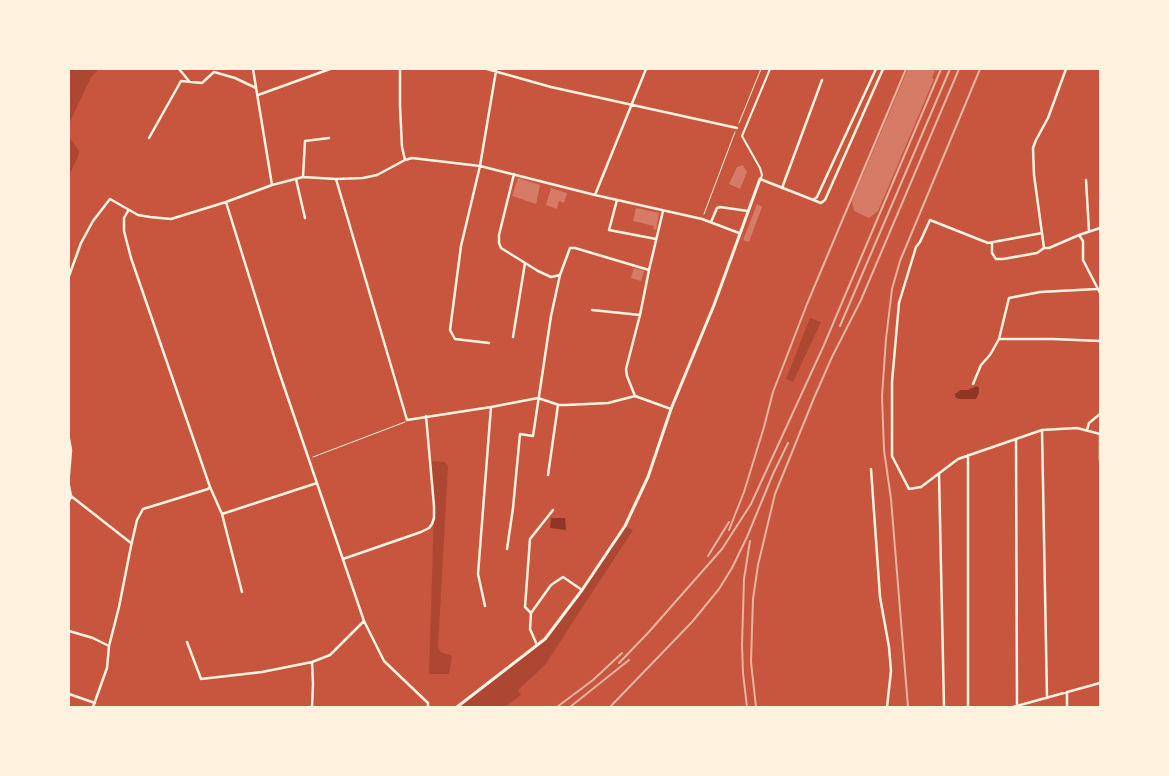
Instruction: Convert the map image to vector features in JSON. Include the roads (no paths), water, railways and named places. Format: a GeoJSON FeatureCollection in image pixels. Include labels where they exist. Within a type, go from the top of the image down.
{"type":"FeatureCollection","features":[{"type":"Feature","properties":{"kind":"street"},"geometry":{"type":"LineString","coordinates":[[178,69],[188,81]]}},
{"type":"Feature","properties":{"kind":"street"},"geometry":{"type":"LineString","coordinates":[[253,69],[272,185]]}},
{"type":"Feature","properties":{"kind":"street"},"geometry":{"type":"LineString","coordinates":[[258,95],[330,69]]}},
{"type":"Feature","properties":{"kind":"street"},"geometry":{"type":"LineString","coordinates":[[400,69],[401,130],[405,160]]}},
{"type":"Feature","properties":{"kind":"street"},"geometry":{"type":"LineString","coordinates":[[487,69],[551,87],[737,128]]}},
{"type":"Feature","properties":{"kind":"street"},"geometry":{"type":"LineString","coordinates":[[594,195],[646,69]]}},
{"type":"Feature","properties":{"kind":"street"},"geometry":{"type":"LineString","coordinates":[[457,707],[550,634],[631,516],[648,477],[671,409],[714,305],[762,174],[742,136],[770,69]]}},
{"type":"Feature","properties":{"kind":"street"},"geometry":{"type":"LineString","coordinates":[[813,200],[817,197],[876,69]]}},
{"type":"Feature","properties":{"kind":"street"},"geometry":{"type":"LineString","coordinates":[[760,179],[821,203],[825,200],[883,69]]}},
{"type":"Feature","properties":{"kind":"street"},"geometry":{"type":"LineString","coordinates":[[1044,248],[1034,175],[1033,148],[1048,118],[1066,69]]}},
{"type":"Feature","properties":{"kind":"street"},"geometry":{"type":"LineString","coordinates":[[489,343],[454,339],[450,330],[461,246],[480,166],[494,70]]}},
{"type":"Feature","properties":{"kind":"street"},"geometry":{"type":"LineString","coordinates":[[149,138],[181,82],[202,83],[214,72],[235,78],[256,88]]}},
{"type":"Feature","properties":{"kind":"street"},"geometry":{"type":"LineString","coordinates":[[782,188],[822,80]]}},
{"type":"Feature","properties":{"kind":"street"},"geometry":{"type":"LineString","coordinates":[[303,177],[305,141],[328,138]]}},
{"type":"Feature","properties":{"kind":"street"},"geometry":{"type":"LineString","coordinates":[[69,276],[81,243],[93,221],[110,200],[128,210],[150,217],[171,219],[272,185],[303,177],[363,178],[377,175],[412,158],[480,166],[594,195],[702,219],[739,233]]}},
{"type":"Feature","properties":{"kind":"street"},"geometry":{"type":"LineString","coordinates":[[514,174],[499,235],[501,248],[551,277],[560,275]]}},
{"type":"Feature","properties":{"kind":"street"},"geometry":{"type":"LineString","coordinates":[[296,179],[305,218]]}},
{"type":"Feature","properties":{"kind":"street"},"geometry":{"type":"LineString","coordinates":[[336,179],[407,420],[538,398],[558,405],[608,403],[635,396],[671,409]]}},
{"type":"Feature","properties":{"kind":"street"},"geometry":{"type":"LineString","coordinates":[[1086,180],[1090,232]]}},
{"type":"Feature","properties":{"kind":"street"},"geometry":{"type":"LineString","coordinates":[[617,200],[609,230],[656,239]]}},
{"type":"Feature","properties":{"kind":"street"},"geometry":{"type":"LineString","coordinates":[[226,202],[262,319],[364,621],[384,661],[428,703],[428,707]]}},
{"type":"Feature","properties":{"kind":"street"},"geometry":{"type":"LineString","coordinates":[[711,222],[717,208],[720,207],[748,212]]}},
{"type":"Feature","properties":{"kind":"street"},"geometry":{"type":"LineString","coordinates":[[128,210],[124,218],[124,231],[131,258],[210,487],[222,514],[242,592]]}},
{"type":"Feature","properties":{"kind":"street"},"geometry":{"type":"LineString","coordinates":[[635,396],[626,372],[663,210]]}},
{"type":"Feature","properties":{"kind":"street"},"geometry":{"type":"LineString","coordinates":[[1042,233],[988,243],[930,220],[916,247],[899,303],[892,382],[892,456],[909,489],[921,487],[958,459],[1042,430],[1077,428],[1100,434],[1100,460]]}},
{"type":"Feature","properties":{"kind":"street"},"geometry":{"type":"LineString","coordinates":[[992,242],[992,253],[996,259],[1037,253],[1044,248],[1049,248],[1100,228]]}},
{"type":"Feature","properties":{"kind":"street"},"geometry":{"type":"LineString","coordinates":[[1079,235],[1083,241],[1083,260],[1100,293]]}},
{"type":"Feature","properties":{"kind":"street"},"geometry":{"type":"LineString","coordinates":[[507,549],[520,434],[533,436],[551,316],[560,275],[570,248],[576,248],[649,270]]}},
{"type":"Feature","properties":{"kind":"street"},"geometry":{"type":"LineString","coordinates":[[513,338],[525,263]]}},
{"type":"Feature","properties":{"kind":"street"},"geometry":{"type":"LineString","coordinates":[[973,384],[981,365],[990,355],[999,339],[1009,298],[1040,292],[1097,289]]}},
{"type":"Feature","properties":{"kind":"street"},"geometry":{"type":"LineString","coordinates":[[592,310],[640,315]]}},
{"type":"Feature","properties":{"kind":"street"},"geometry":{"type":"LineString","coordinates":[[999,339],[1053,338],[1100,341]]}},
{"type":"Feature","properties":{"kind":"street"},"geometry":{"type":"LineString","coordinates":[[548,476],[558,405]]}},
{"type":"Feature","properties":{"kind":"street"},"geometry":{"type":"LineString","coordinates":[[485,606],[478,574],[491,407]]}},
{"type":"Feature","properties":{"kind":"street"},"geometry":{"type":"LineString","coordinates":[[1087,430],[1089,423],[1100,414]]}},
{"type":"Feature","properties":{"kind":"street"},"geometry":{"type":"LineString","coordinates":[[343,559],[421,532],[432,524],[434,512],[426,416]]}},
{"type":"Feature","properties":{"kind":"street"},"geometry":{"type":"LineString","coordinates":[[1042,430],[1047,698]]}},
{"type":"Feature","properties":{"kind":"street"},"geometry":{"type":"LineString","coordinates":[[1016,438],[1017,706]]}},
{"type":"Feature","properties":{"kind":"street"},"geometry":{"type":"LineString","coordinates":[[69,439],[71,450],[69,475]]}},
{"type":"Feature","properties":{"kind":"street"},"geometry":{"type":"LineString","coordinates":[[968,455],[968,707]]}},
{"type":"Feature","properties":{"kind":"street"},"geometry":{"type":"LineString","coordinates":[[870,468],[880,597],[889,647],[891,671],[887,707]]}},
{"type":"Feature","properties":{"kind":"street"},"geometry":{"type":"LineString","coordinates":[[939,473],[944,707]]}},
{"type":"Feature","properties":{"kind":"street"},"geometry":{"type":"LineString","coordinates":[[222,514],[317,483]]}},
{"type":"Feature","properties":{"kind":"street"},"geometry":{"type":"LineString","coordinates":[[69,486],[71,496],[69,501]]}},
{"type":"Feature","properties":{"kind":"street"},"geometry":{"type":"LineString","coordinates":[[93,707],[107,668],[109,646],[120,607],[132,543],[143,509],[210,487]]}},
{"type":"Feature","properties":{"kind":"street"},"geometry":{"type":"LineString","coordinates":[[71,496],[132,543]]}},
{"type":"Feature","properties":{"kind":"street"},"geometry":{"type":"LineString","coordinates":[[532,613],[525,607],[530,539],[553,510]]}},
{"type":"Feature","properties":{"kind":"street"},"geometry":{"type":"LineString","coordinates":[[537,646],[530,629],[532,613],[551,586],[563,577],[582,590]]}},
{"type":"Feature","properties":{"kind":"street"},"geometry":{"type":"LineString","coordinates":[[187,642],[201,679],[262,672],[312,662],[330,655],[364,621]]}},
{"type":"Feature","properties":{"kind":"street"},"geometry":{"type":"LineString","coordinates":[[69,630],[109,646]]}},
{"type":"Feature","properties":{"kind":"street"},"geometry":{"type":"LineString","coordinates":[[312,662],[312,707]]}},
{"type":"Feature","properties":{"kind":"street"},"geometry":{"type":"LineString","coordinates":[[1013,707],[1100,683]]}},
{"type":"Feature","properties":{"kind":"street"},"geometry":{"type":"LineString","coordinates":[[1067,692],[1067,707]]}},
{"type":"Feature","properties":{"kind":"street"},"geometry":{"type":"LineString","coordinates":[[69,694],[95,702]]}},
{"type":"Feature","properties":{"kind":"railway"},"geometry":{"type":"LineString","coordinates":[[729,530],[744,492],[773,392],[807,304],[906,69]]}},
{"type":"Feature","properties":{"kind":"railway"},"geometry":{"type":"LineString","coordinates":[[619,663],[722,549],[751,504],[824,345],[941,69]]}},
{"type":"Feature","properties":{"kind":"railway"},"geometry":{"type":"LineString","coordinates":[[840,326],[950,69]]}},
{"type":"Feature","properties":{"kind":"railway"},"geometry":{"type":"LineString","coordinates":[[756,707],[751,662],[753,599],[758,565],[775,494],[814,398],[861,300],[959,69]]}},
{"type":"Feature","properties":{"kind":"railway"},"geometry":{"type":"LineString","coordinates":[[908,707],[891,499],[884,450],[882,396],[886,339],[892,289],[900,261],[980,69]]}},
{"type":"Feature","properties":{"kind":"railway"},"geometry":{"type":"LineString","coordinates":[[610,707],[692,622],[719,589],[747,537],[788,443]]}},
{"type":"Feature","properties":{"kind":"railway"},"geometry":{"type":"LineString","coordinates":[[708,556],[729,522]]}},
{"type":"Feature","properties":{"kind":"railway"},"geometry":{"type":"LineString","coordinates":[[747,707],[742,645],[744,579],[750,541]]}},
{"type":"Feature","properties":{"kind":"railway"},"geometry":{"type":"LineString","coordinates":[[557,707],[593,680],[622,653]]}},
{"type":"Feature","properties":{"kind":"railway"},"geometry":{"type":"LineString","coordinates":[[570,707],[629,660]]}}]}
